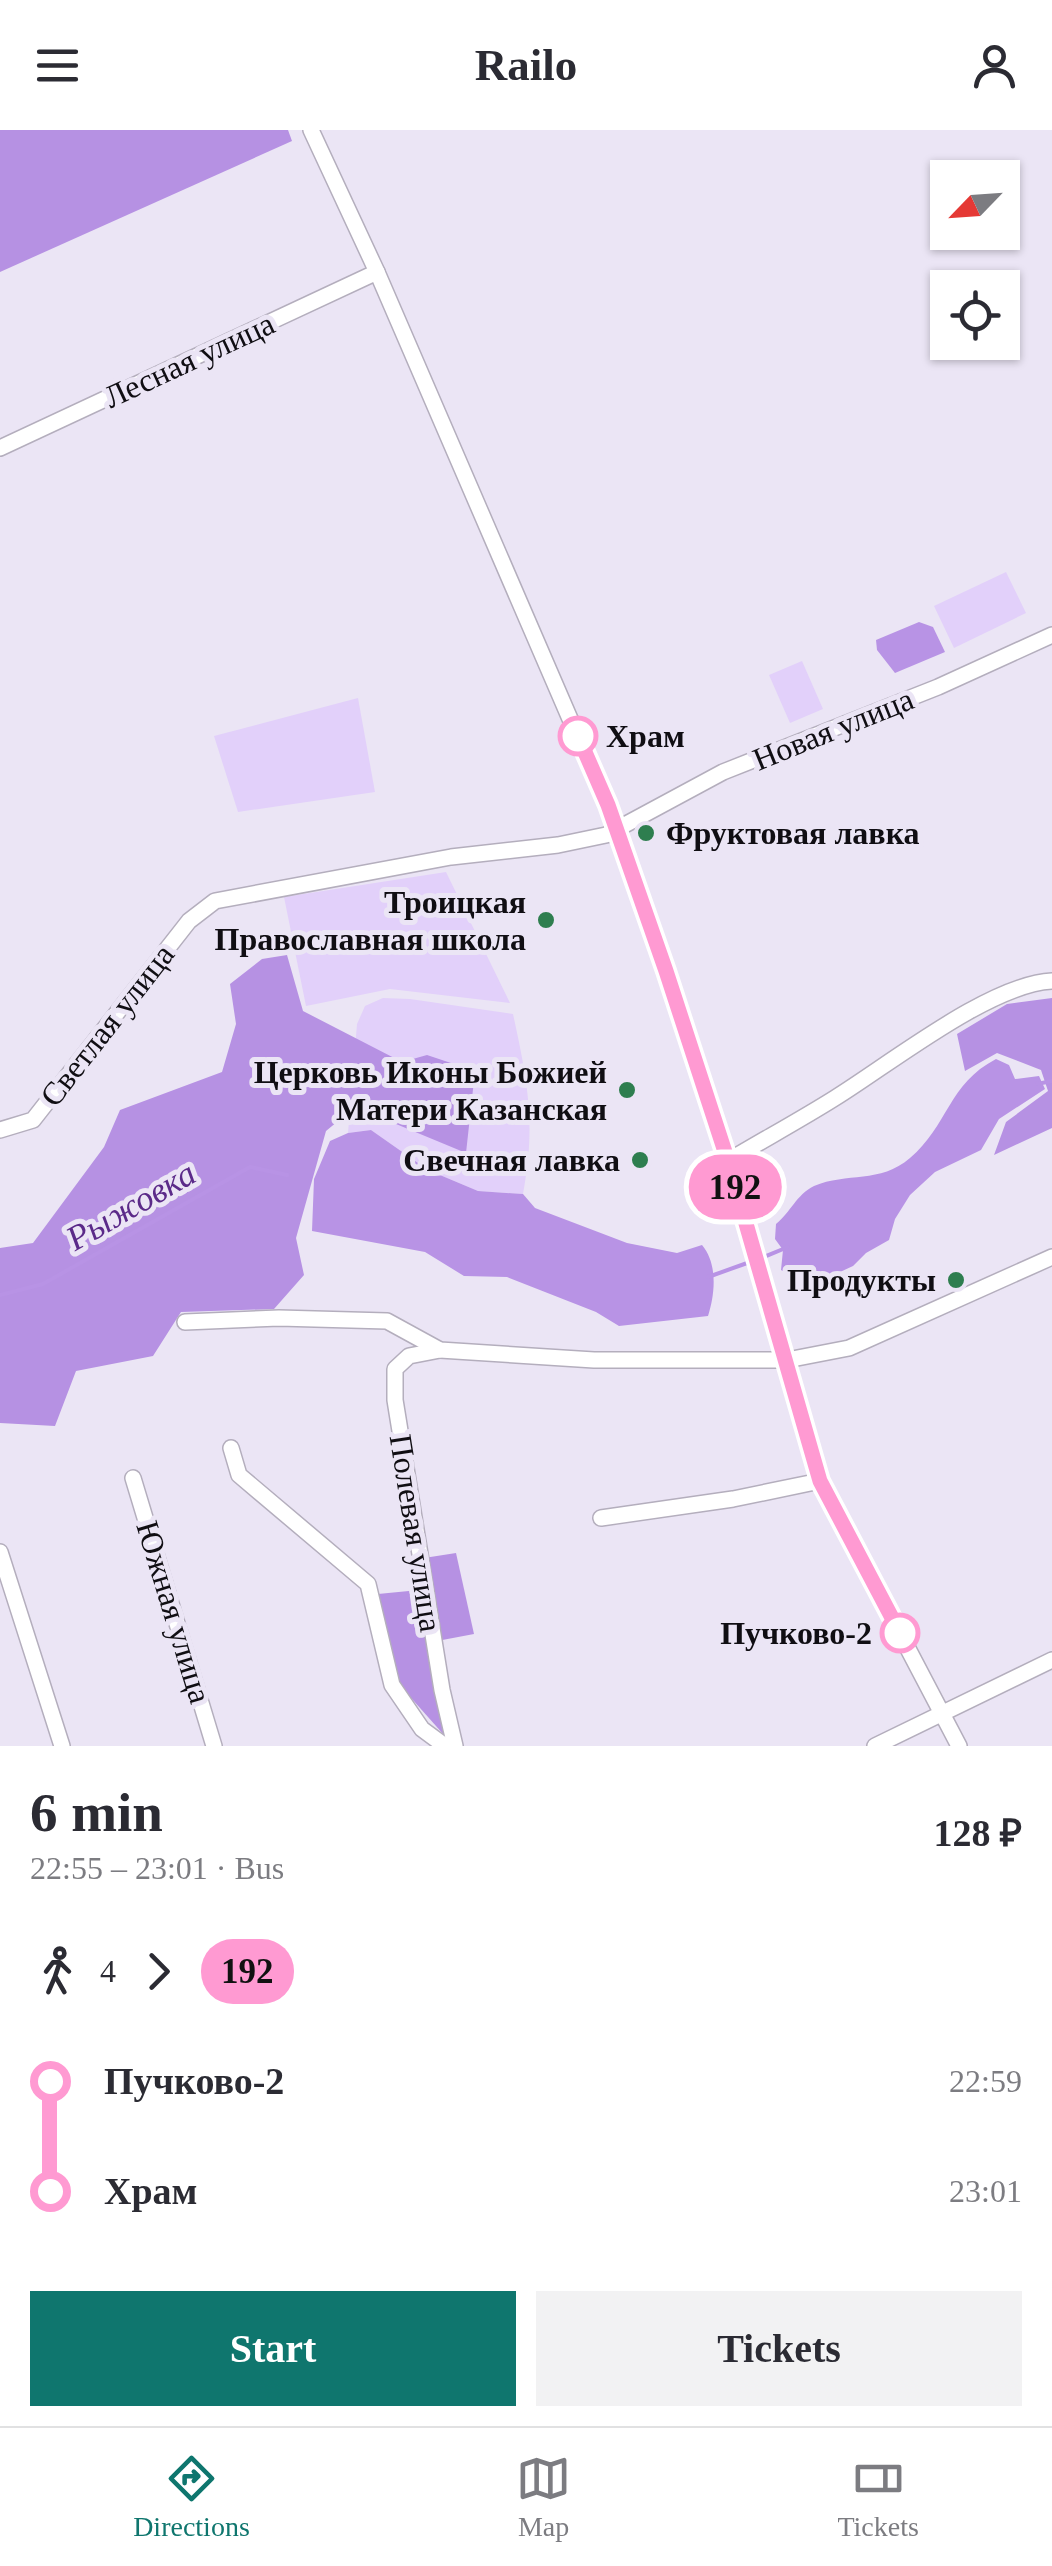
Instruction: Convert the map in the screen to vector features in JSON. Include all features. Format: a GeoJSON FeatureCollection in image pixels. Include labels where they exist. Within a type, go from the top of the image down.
{"type":"FeatureCollection","features":[{"type":"Feature","properties":{"kind":"street"},"geometry":{"type":"LineString","coordinates":[[311,130],[377,272],[618,830],[728,1161],[820,1481],[959,1746]]}},
{"type":"Feature","properties":{"kind":"street","name":"Лесная улица"},"geometry":{"type":"LineString","coordinates":[[0,448],[377,272]]}},
{"type":"Feature","properties":{"kind":"street","name":"Новая улица"},"geometry":{"type":"LineString","coordinates":[[618,830],[723,772],[938,687],[1052,635]]}},
{"type":"Feature","properties":{"kind":"street","name":"Светлая улица"},"geometry":{"type":"LineString","coordinates":[[0,1130],[33,1120],[189,921],[214,901],[451,857],[558,845],[618,830]]}},
{"type":"Feature","properties":{"kind":"street"},"geometry":{"type":"LineString","coordinates":[[728,1161],[832,1100],[997,994],[1052,981]]}},
{"type":"Feature","properties":{"kind":"street"},"geometry":{"type":"LineString","coordinates":[[184,1322],[279,1318],[388,1321],[440,1350],[594,1360],[786,1360],[849,1348],[1052,1257]]}},
{"type":"Feature","properties":{"kind":"street","name":"Полевая улица"},"geometry":{"type":"LineString","coordinates":[[440,1350],[409,1356],[394,1370],[394,1400],[436,1661],[454,1746]]}},
{"type":"Feature","properties":{"kind":"street"},"geometry":{"type":"LineString","coordinates":[[231,1448],[240,1475],[368,1584],[392,1685],[422,1729],[444,1746]]}},
{"type":"Feature","properties":{"kind":"street","name":"Южная улица"},"geometry":{"type":"LineString","coordinates":[[133,1478],[214,1746]]}},
{"type":"Feature","properties":{"kind":"street"},"geometry":{"type":"LineString","coordinates":[[601,1518],[733,1499],[820,1481]]}},
{"type":"Feature","properties":{"kind":"street"},"geometry":{"type":"LineString","coordinates":[[0,1552],[62,1746]]}},
{"type":"Feature","properties":{"kind":"street"},"geometry":{"type":"LineString","coordinates":[[875,1746],[1052,1660]]}},
{"type":"Feature","properties":{"kind":"shaded area"},"geometry":{"type":"Polygon","coordinates":[[[0,130],[288,130],[292,141],[0,272],[0,130]]]}},
{"type":"Feature","properties":{"kind":"shaded area"},"geometry":{"type":"Polygon","coordinates":[[[1006,572],[1026,613],[954,648],[934,606],[1006,572]]]}},
{"type":"Feature","properties":{"kind":"shaded area"},"geometry":{"type":"Polygon","coordinates":[[[919,622],[933,627],[945,652],[895,673],[877,650],[876,640],[919,622]]]}},
{"type":"Feature","properties":{"kind":"shaded area"},"geometry":{"type":"Polygon","coordinates":[[[802,661],[823,709],[790,723],[769,675],[802,661]]]}},
{"type":"Feature","properties":{"kind":"shaded area"},"geometry":{"type":"Polygon","coordinates":[[[358,698],[375,792],[238,812],[214,736],[358,698]]]}},
{"type":"Feature","properties":{"kind":"shaded area"},"geometry":{"type":"Polygon","coordinates":[[[446,872],[510,1003],[390,989],[306,1006],[284,897],[446,872]]]}},
{"type":"Feature","properties":{"kind":"shaded area"},"geometry":{"type":"Polygon","coordinates":[[[287,955],[303,1011],[402,1062],[427,1055],[475,1071],[466,1153],[355,1107],[326,1131],[296,1238],[304,1275],[274,1309],[181,1312],[153,1356],[76,1371],[55,1426],[0,1423],[0,1248],[33,1243],[104,1147],[120,1110],[222,1072],[236,1024],[230,984],[262,959],[287,955]]]}},
{"type":"Feature","properties":{"kind":"shaded area"},"geometry":{"type":"Polygon","coordinates":[[[383,998],[513,1014],[528,1104],[529,1146],[523,1194],[478,1191],[428,1170],[371,1130],[348,1133],[357,1024],[365,1006],[383,998]]]}},
{"type":"Feature","properties":{"kind":"shaded area"},"geometry":{"type":"Polygon","coordinates":[[[1052,998],[1052,1128],[994,1155],[1006,1122],[1048,1091],[1041,1070],[997,1053],[965,1071],[957,1034],[1007,1004],[1052,998]]]}},
{"type":"Feature","properties":{"kind":"shaded area"},"geometry":{"type":"Polygon","coordinates":[[[996,1059],[1009,1065],[1015,1079],[1039,1076],[1045,1089],[999,1119],[981,1150],[935,1172],[910,1195],[895,1219],[889,1240],[853,1266],[825,1279],[816,1289],[803,1294],[793,1291],[792,1276],[781,1270],[783,1250],[775,1239],[776,1224],[814,1186],[875,1175],[910,1158],[933,1133],[968,1081],[996,1059]]]}},
{"type":"Feature","properties":{"kind":"shaded area"},"geometry":{"type":"Polygon","coordinates":[[[371,1130],[428,1170],[478,1191],[523,1194],[535,1208],[627,1243],[677,1253],[702,1245],[711,1261],[714,1279],[708,1316],[619,1326],[596,1312],[507,1277],[464,1276],[425,1252],[312,1231],[314,1179],[330,1141],[348,1133],[371,1130]]]}},
{"type":"Feature","properties":{"kind":"shaded area"},"geometry":{"type":"Polygon","coordinates":[[[456,1553],[474,1634],[437,1641],[424,1558],[456,1553]]]}},
{"type":"Feature","properties":{"kind":"shaded area"},"geometry":{"type":"Polygon","coordinates":[[[419,1590],[444,1735],[396,1681],[378,1594],[419,1590]]]}},
{"type":"Feature","properties":{"kind":"waterway"},"geometry":{"type":"LineString","coordinates":[[1037,1084],[1052,1081]]}},
{"type":"Feature","properties":{"kind":"waterway","name":"Рыжовка"},"geometry":{"type":"LineString","coordinates":[[0,1295],[43,1284],[250,1167],[287,1175]]}},
{"type":"Feature","properties":{"kind":"waterway"},"geometry":{"type":"LineString","coordinates":[[759,1259],[788,1247]]}},
{"type":"Feature","properties":{"kind":"waterway"},"geometry":{"type":"LineString","coordinates":[[708,1277],[750,1262]]}},
{"type":"Feature","properties":{"kind":"bus line","name":"192"},"geometry":{"type":"LineString","coordinates":[[578,736],[638,888],[728,1161],[820,1481],[900,1633]]}},
{"type":"Feature","properties":{"kind":"place","name":"Храм"},"geometry":{"type":"Point","coordinates":[578,736]}},
{"type":"Feature","properties":{"kind":"place","name":"Фруктовая лавка"},"geometry":{"type":"Point","coordinates":[646,833]}},
{"type":"Feature","properties":{"kind":"place","name":"Троицкая Православная школа"},"geometry":{"type":"Point","coordinates":[546,920]}},
{"type":"Feature","properties":{"kind":"place","name":"Церковь Иконы Божией Матери Казанская"},"geometry":{"type":"Point","coordinates":[627,1090]}},
{"type":"Feature","properties":{"kind":"place","name":"Свечная лавка"},"geometry":{"type":"Point","coordinates":[640,1160]}},
{"type":"Feature","properties":{"kind":"place","name":"Продукты"},"geometry":{"type":"Point","coordinates":[956,1280]}},
{"type":"Feature","properties":{"kind":"place","name":"Пучково-2"},"geometry":{"type":"Point","coordinates":[900,1633]}}]}
